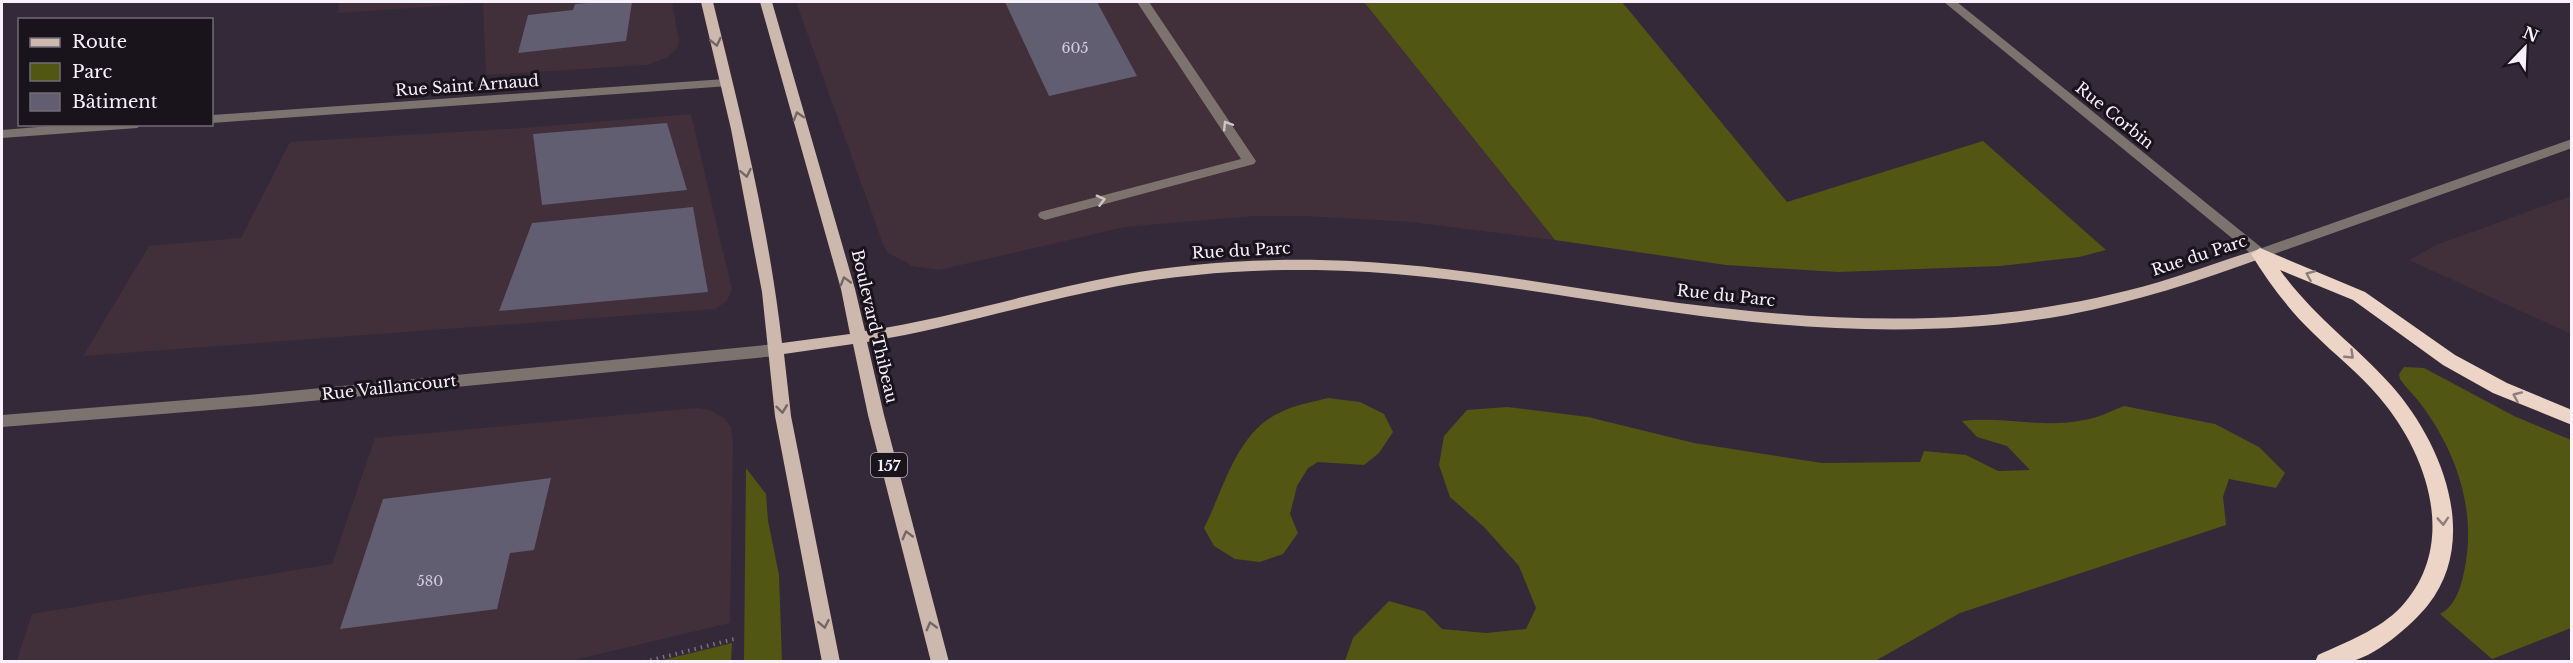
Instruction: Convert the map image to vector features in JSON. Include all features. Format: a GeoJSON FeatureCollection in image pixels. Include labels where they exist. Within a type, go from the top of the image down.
{"type":"FeatureCollection","features":[{"type":"Feature","properties":{"kind":"highway"},"geometry":{"type":"LineString","coordinates":[[2260,254],[2359,296],[2449,360],[2500,388],[2571,418]]}},
{"type":"Feature","properties":{"kind":"highway"},"geometry":{"type":"LineString","coordinates":[[2260,254],[2307,316],[2357,361],[2395,403],[2421,442],[2440,492],[2444,540],[2440,561],[2428,590],[2415,607],[2397,624],[2326,662]]}},
{"type":"Feature","properties":{"kind":"main road"},"geometry":{"type":"LineString","coordinates":[[707,2],[738,129],[769,291],[783,416],[831,662]]}},
{"type":"Feature","properties":{"kind":"main road","name":"Boulevard Thibeau"},"geometry":{"type":"LineString","coordinates":[[766,2],[860,338],[876,415],[940,662]]}},
{"type":"Feature","properties":{"kind":"main road","name":"Rue du Parc"},"geometry":{"type":"LineString","coordinates":[[776,350],[860,338],[940,322],[1126,279],[1204,269],[1270,265],[1350,265],[1404,269],[1675,307],[1780,319],[1856,323],[1977,320],[2051,312],[2129,296],[2260,254]]}},
{"type":"Feature","properties":{"kind":"street"},"geometry":{"type":"LineString","coordinates":[[1045,216],[1249,161],[1143,2]]}},
{"type":"Feature","properties":{"kind":"street","name":"Rue Corbin"},"geometry":{"type":"LineString","coordinates":[[1950,2],[2260,254]]}},
{"type":"Feature","properties":{"kind":"street","name":"Rue Saint Arnaud"},"geometry":{"type":"LineString","coordinates":[[213,119],[725,83]]}},
{"type":"Feature","properties":{"kind":"street"},"geometry":{"type":"LineString","coordinates":[[2,134],[110,126]]}},
{"type":"Feature","properties":{"kind":"street","name":"Rue du Parc"},"geometry":{"type":"LineString","coordinates":[[2260,254],[2571,143]]}},
{"type":"Feature","properties":{"kind":"street","name":"Rue Vaillancourt"},"geometry":{"type":"LineString","coordinates":[[2,421],[260,400],[776,350]]}},
{"type":"Feature","properties":{"kind":"path"},"geometry":{"type":"LineString","coordinates":[[644,662],[738,638]]}},
{"type":"Feature","properties":{"kind":"shaded area"},"geometry":{"type":"Polygon","coordinates":[[[339,2],[672,2],[679,42],[677,48],[668,57],[647,65],[486,75],[483,3],[338,13],[339,2]]]}},
{"type":"Feature","properties":{"kind":"shaded area"},"geometry":{"type":"Polygon","coordinates":[[[796,2],[1364,2],[1555,240],[1411,222],[1304,216],[1255,216],[1125,227],[939,270],[912,266],[888,253],[883,244],[796,2]]]}},
{"type":"Feature","properties":{"kind":"shaded area"},"geometry":{"type":"Polygon","coordinates":[[[691,114],[732,290],[727,301],[715,309],[83,356],[149,246],[241,238],[290,142],[524,128],[691,114]]]}},
{"type":"Feature","properties":{"kind":"shaded area"},"geometry":{"type":"Polygon","coordinates":[[[2571,196],[2571,334],[2409,260],[2436,245],[2571,196]]]}},
{"type":"Feature","properties":{"kind":"shaded area"},"geometry":{"type":"Polygon","coordinates":[[[697,408],[710,410],[724,418],[731,427],[733,443],[730,623],[566,662],[16,662],[32,614],[332,564],[375,438],[697,408]]]}},
{"type":"Feature","properties":{"kind":"green space"},"geometry":{"type":"Polygon","coordinates":[[[1364,2],[1622,2],[1787,202],[1983,141],[2106,250],[2079,257],[2000,266],[1838,272],[1726,265],[1555,240],[1364,2]]]}},
{"type":"Feature","properties":{"kind":"green space"},"geometry":{"type":"Polygon","coordinates":[[[2404,367],[2424,368],[2514,416],[2571,440],[2571,628],[2492,659],[2440,614],[2450,607],[2463,578],[2468,528],[2466,507],[2462,485],[2446,445],[2423,407],[2400,379],[2399,374],[2404,367]]]}},
{"type":"Feature","properties":{"kind":"green space"},"geometry":{"type":"Polygon","coordinates":[[[1328,398],[1360,402],[1384,414],[1393,432],[1379,453],[1364,465],[1318,462],[1308,468],[1297,486],[1290,514],[1298,533],[1283,554],[1260,562],[1235,559],[1214,546],[1204,528],[1233,463],[1252,434],[1264,422],[1285,410],[1328,398]]]}},
{"type":"Feature","properties":{"kind":"green space"},"geometry":{"type":"Polygon","coordinates":[[[2124,406],[2215,424],[2259,447],[2285,473],[2276,488],[2229,479],[2223,497],[2226,525],[1960,613],[1875,661],[1345,661],[1353,638],[1389,601],[1424,611],[1442,629],[1486,633],[1526,629],[1536,608],[1519,566],[1484,527],[1450,497],[1439,465],[1444,436],[1467,410],[1507,407],[1588,417],[1694,443],[1822,463],[1920,462],[1924,451],[1966,455],[1998,471],[2030,470],[2007,446],[1977,437],[1962,421],[2069,422],[2094,418],[2124,406]]]}},
{"type":"Feature","properties":{"kind":"green space"},"geometry":{"type":"Polygon","coordinates":[[[746,468],[766,494],[768,521],[779,575],[782,661],[744,661],[746,468]]]}},
{"type":"Feature","properties":{"kind":"green space"},"geometry":{"type":"Polygon","coordinates":[[[732,643],[731,661],[659,661],[732,643]]]}},
{"type":"Feature","properties":{"kind":"building"},"geometry":{"type":"Polygon","coordinates":[[[632,2],[626,41],[518,53],[528,15],[573,10],[575,4],[632,2]]]}},
{"type":"Feature","properties":{"kind":"building"},"geometry":{"type":"Polygon","coordinates":[[[1005,2],[1097,2],[1137,76],[1049,96],[1005,2]]]}},
{"type":"Feature","properties":{"kind":"building"},"geometry":{"type":"Polygon","coordinates":[[[667,123],[687,190],[542,205],[533,134],[667,123]]]}},
{"type":"Feature","properties":{"kind":"building"},"geometry":{"type":"Polygon","coordinates":[[[693,207],[708,292],[499,311],[532,223],[693,207]]]}},
{"type":"Feature","properties":{"kind":"building"},"geometry":{"type":"Polygon","coordinates":[[[551,478],[534,550],[510,553],[497,609],[340,629],[383,499],[551,478]]]}}]}
